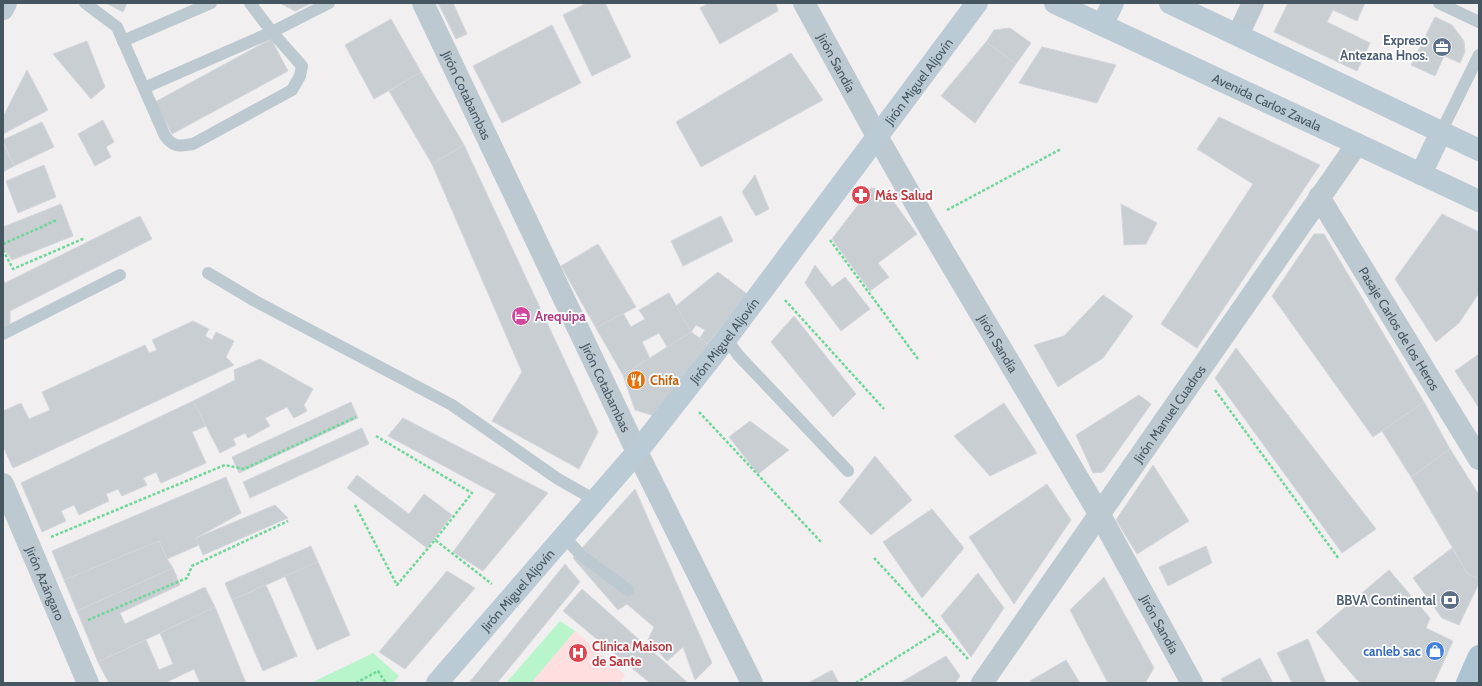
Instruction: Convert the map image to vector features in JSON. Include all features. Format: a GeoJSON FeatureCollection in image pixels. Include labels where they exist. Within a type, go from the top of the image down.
{"type":"FeatureCollection","features":[{"type":"Feature","properties":{"kind":"main road"},"geometry":{"type":"LineString","coordinates":[[1467,683],[1479,656]]}},
{"type":"Feature","properties":{"kind":"street"},"geometry":{"type":"LineString","coordinates":[[3,9],[6,3]]}},
{"type":"Feature","properties":{"kind":"street","name":"Jirón Cotabambas"},"geometry":{"type":"LineString","coordinates":[[423,3],[637,452],[752,683]]}},
{"type":"Feature","properties":{"kind":"street","name":"Jirón Sandía"},"geometry":{"type":"LineString","coordinates":[[804,3],[926,222],[1100,515],[1192,683]]}},
{"type":"Feature","properties":{"kind":"street","name":"Jirón Miguel Aljovín"},"geometry":{"type":"LineString","coordinates":[[437,683],[637,452],[726,339],[878,138],[977,3]]}},
{"type":"Feature","properties":{"kind":"street","name":"Avenida Carlos Zavala"},"geometry":{"type":"LineString","coordinates":[[1055,3],[1479,201]]}},
{"type":"Feature","properties":{"kind":"street"},"geometry":{"type":"LineString","coordinates":[[1102,25],[1113,3]]}},
{"type":"Feature","properties":{"kind":"street"},"geometry":{"type":"LineString","coordinates":[[1170,3],[1441,132],[1477,145]]}},
{"type":"Feature","properties":{"kind":"street"},"geometry":{"type":"LineString","coordinates":[[1238,35],[1253,3]]}},
{"type":"Feature","properties":{"kind":"street"},"geometry":{"type":"LineString","coordinates":[[1421,174],[1441,132]]}},
{"type":"Feature","properties":{"kind":"street","name":"Jirón Manuel Cuadros"},"geometry":{"type":"LineString","coordinates":[[983,681],[1357,144]]}},
{"type":"Feature","properties":{"kind":"street","name":"Pasaje Carlos de los Heros"},"geometry":{"type":"LineString","coordinates":[[1319,197],[1479,459]]}},
{"type":"Feature","properties":{"kind":"street","name":"Jirón Azángaro"},"geometry":{"type":"LineString","coordinates":[[3,484],[88,683]]}},
{"type":"Feature","properties":{"kind":"lane"},"geometry":{"type":"LineString","coordinates":[[85,3],[117,27],[165,136],[169,142],[176,146],[193,144],[292,90],[300,76],[302,66],[272,32],[250,3]]}},
{"type":"Feature","properties":{"kind":"lane"},"geometry":{"type":"LineString","coordinates":[[123,41],[211,3]]}},
{"type":"Feature","properties":{"kind":"lane"},"geometry":{"type":"LineString","coordinates":[[144,88],[272,32],[329,3]]}},
{"type":"Feature","properties":{"kind":"lane"},"geometry":{"type":"LineString","coordinates":[[1439,3],[1479,22]]}},
{"type":"Feature","properties":{"kind":"lane"},"geometry":{"type":"LineString","coordinates":[[1441,132],[1479,55]]}},
{"type":"Feature","properties":{"kind":"lane"},"geometry":{"type":"LineString","coordinates":[[208,273],[262,305],[452,405],[558,479],[595,500]]}},
{"type":"Feature","properties":{"kind":"lane"},"geometry":{"type":"LineString","coordinates":[[3,334],[120,275]]}},
{"type":"Feature","properties":{"kind":"lane"},"geometry":{"type":"LineString","coordinates":[[726,339],[739,356],[848,471]]}},
{"type":"Feature","properties":{"kind":"lane"},"geometry":{"type":"LineString","coordinates":[[564,537],[582,556],[628,590]]}},
{"type":"Feature","properties":{"kind":"path"},"geometry":{"type":"LineString","coordinates":[[926,222],[1061,149]]}},
{"type":"Feature","properties":{"kind":"path"},"geometry":{"type":"LineString","coordinates":[[3,244],[57,220]]}},
{"type":"Feature","properties":{"kind":"path"},"geometry":{"type":"LineString","coordinates":[[816,220],[918,359]]}},
{"type":"Feature","properties":{"kind":"path"},"geometry":{"type":"LineString","coordinates":[[3,250],[13,269],[85,238]]}},
{"type":"Feature","properties":{"kind":"path"},"geometry":{"type":"LineString","coordinates":[[769,282],[884,409]]}},
{"type":"Feature","properties":{"kind":"path"},"geometry":{"type":"LineString","coordinates":[[1200,370],[1339,559]]}},
{"type":"Feature","properties":{"kind":"path"},"geometry":{"type":"LineString","coordinates":[[682,394],[822,543]]}},
{"type":"Feature","properties":{"kind":"path"},"geometry":{"type":"LineString","coordinates":[[30,545],[225,465],[244,469],[356,417]]}},
{"type":"Feature","properties":{"kind":"path"},"geometry":{"type":"LineString","coordinates":[[355,505],[397,585],[436,540],[472,493],[376,436]]}},
{"type":"Feature","properties":{"kind":"path"},"geometry":{"type":"LineString","coordinates":[[65,629],[187,578],[192,566],[288,521]]}},
{"type":"Feature","properties":{"kind":"path"},"geometry":{"type":"LineString","coordinates":[[436,540],[510,599]]}},
{"type":"Feature","properties":{"kind":"path"},"geometry":{"type":"LineString","coordinates":[[874,558],[942,629],[983,681]]}},
{"type":"Feature","properties":{"kind":"path"},"geometry":{"type":"LineString","coordinates":[[856,683],[942,629]]}},
{"type":"Feature","properties":{"kind":"path"},"geometry":{"type":"LineString","coordinates":[[356,683],[378,671],[386,683]]}},
{"type":"Feature","properties":{"kind":"shaded area","name":"Clínica Maison de Sante"},"geometry":{"type":"Polygon","coordinates":[[[575,631],[625,675],[619,683],[531,683],[575,631]]]}},
{"type":"Feature","properties":{"kind":"green space"},"geometry":{"type":"Polygon","coordinates":[[[560,621],[575,631],[531,683],[506,683],[560,621]]]}},
{"type":"Feature","properties":{"kind":"green space"},"geometry":{"type":"Polygon","coordinates":[[[373,653],[399,676],[393,683],[311,683],[373,653]]]}},
{"type":"Feature","properties":{"kind":"building"},"geometry":{"type":"Polygon","coordinates":[[[106,3],[127,3],[123,12],[106,3]]]}},
{"type":"Feature","properties":{"kind":"building"},"geometry":{"type":"Polygon","coordinates":[[[280,3],[312,3],[295,11],[280,3]]]}},
{"type":"Feature","properties":{"kind":"building"},"geometry":{"type":"Polygon","coordinates":[[[438,3],[453,3],[467,34],[456,39],[438,3]]]}},
{"type":"Feature","properties":{"kind":"building"},"geometry":{"type":"Polygon","coordinates":[[[587,3],[605,3],[631,57],[592,76],[563,15],[587,3]]]}},
{"type":"Feature","properties":{"kind":"building"},"geometry":{"type":"Polygon","coordinates":[[[709,3],[776,3],[778,11],[720,44],[700,8],[709,3]]]}},
{"type":"Feature","properties":{"kind":"building"},"geometry":{"type":"Polygon","coordinates":[[[1288,3],[1365,3],[1357,21],[1333,10],[1327,22],[1370,43],[1357,71],[1274,32],[1288,3]]]}},
{"type":"Feature","properties":{"kind":"building","name":"Expreso Antezana Hnos."},"geometry":{"type":"Polygon","coordinates":[[[1435,17],[1452,25],[1464,41],[1465,52],[1460,63],[1444,56],[1435,76],[1411,65],[1435,17]]]}},
{"type":"Feature","properties":{"kind":"building"},"geometry":{"type":"Polygon","coordinates":[[[391,19],[421,72],[374,99],[345,45],[391,19]]]}},
{"type":"Feature","properties":{"kind":"building"},"geometry":{"type":"Polygon","coordinates":[[[552,25],[581,83],[502,123],[473,66],[552,25]]]}},
{"type":"Feature","properties":{"kind":"building"},"geometry":{"type":"Polygon","coordinates":[[[1010,28],[1031,43],[1016,64],[986,42],[994,30],[1010,28]]]}},
{"type":"Feature","properties":{"kind":"building"},"geometry":{"type":"Polygon","coordinates":[[[271,39],[288,71],[172,134],[155,102],[271,39]]]}},
{"type":"Feature","properties":{"kind":"building"},"geometry":{"type":"Polygon","coordinates":[[[87,41],[105,87],[91,99],[53,54],[87,41]]]}},
{"type":"Feature","properties":{"kind":"building"},"geometry":{"type":"Polygon","coordinates":[[[986,42],[1016,64],[975,123],[941,96],[986,42]]]}},
{"type":"Feature","properties":{"kind":"building"},"geometry":{"type":"Polygon","coordinates":[[[1042,47],[1116,65],[1097,103],[1019,83],[1042,47]]]}},
{"type":"Feature","properties":{"kind":"building"},"geometry":{"type":"Polygon","coordinates":[[[791,53],[823,100],[701,167],[676,122],[791,53]]]}},
{"type":"Feature","properties":{"kind":"building"},"geometry":{"type":"Polygon","coordinates":[[[27,70],[48,110],[3,134],[3,117],[27,70]]]}},
{"type":"Feature","properties":{"kind":"building"},"geometry":{"type":"Polygon","coordinates":[[[421,72],[464,145],[432,164],[389,91],[421,72]]]}},
{"type":"Feature","properties":{"kind":"building"},"geometry":{"type":"Polygon","coordinates":[[[1219,117],[1320,165],[1197,348],[1161,324],[1253,184],[1197,149],[1219,117]]]}},
{"type":"Feature","properties":{"kind":"building"},"geometry":{"type":"Polygon","coordinates":[[[103,120],[114,142],[106,147],[111,157],[95,166],[78,134],[103,120]]]}},
{"type":"Feature","properties":{"kind":"building"},"geometry":{"type":"Polygon","coordinates":[[[42,122],[54,147],[14,166],[3,140],[42,122]]]}},
{"type":"Feature","properties":{"kind":"building"},"geometry":{"type":"Polygon","coordinates":[[[3,143],[14,166],[3,172],[3,143]]]}},
{"type":"Feature","properties":{"kind":"building"},"geometry":{"type":"Polygon","coordinates":[[[464,145],[598,432],[579,469],[492,421],[522,372],[432,164],[464,145]]]}},
{"type":"Feature","properties":{"kind":"building"},"geometry":{"type":"Polygon","coordinates":[[[44,165],[56,197],[18,213],[6,181],[44,165]]]}},
{"type":"Feature","properties":{"kind":"building"},"geometry":{"type":"Polygon","coordinates":[[[755,175],[769,209],[756,216],[742,192],[755,175]]]}},
{"type":"Feature","properties":{"kind":"building"},"geometry":{"type":"Polygon","coordinates":[[[871,188],[885,190],[917,234],[878,263],[889,277],[870,291],[832,239],[871,188]]]}},
{"type":"Feature","properties":{"kind":"building"},"geometry":{"type":"Polygon","coordinates":[[[61,204],[73,236],[12,260],[3,248],[3,227],[61,204]]]}},
{"type":"Feature","properties":{"kind":"building"},"geometry":{"type":"Polygon","coordinates":[[[1121,204],[1157,223],[1146,244],[1124,245],[1121,204]]]}},
{"type":"Feature","properties":{"kind":"building"},"geometry":{"type":"Polygon","coordinates":[[[1442,214],[1479,232],[1479,293],[1459,323],[1436,342],[1395,279],[1442,214]]]}},
{"type":"Feature","properties":{"kind":"building"},"geometry":{"type":"Polygon","coordinates":[[[140,216],[152,239],[10,311],[10,324],[3,328],[3,279],[5,283],[140,216]]]}},
{"type":"Feature","properties":{"kind":"building"},"geometry":{"type":"Polygon","coordinates":[[[721,216],[733,241],[683,266],[671,241],[721,216]]]}},
{"type":"Feature","properties":{"kind":"building"},"geometry":{"type":"Polygon","coordinates":[[[1314,234],[1324,234],[1424,402],[1373,437],[1272,296],[1314,234]]]}},
{"type":"Feature","properties":{"kind":"building"},"geometry":{"type":"Polygon","coordinates":[[[598,244],[636,307],[596,328],[561,266],[598,244]]]}},
{"type":"Feature","properties":{"kind":"building"},"geometry":{"type":"Polygon","coordinates":[[[815,265],[832,287],[845,277],[870,309],[841,331],[805,283],[815,265]]]}},
{"type":"Feature","properties":{"kind":"building"},"geometry":{"type":"Polygon","coordinates":[[[718,272],[747,294],[708,344],[700,338],[705,330],[696,325],[691,332],[676,306],[718,272]]]}},
{"type":"Feature","properties":{"kind":"building"},"geometry":{"type":"Polygon","coordinates":[[[669,293],[691,332],[667,347],[659,333],[642,342],[650,358],[623,375],[596,328],[623,313],[631,327],[645,319],[639,310],[669,293]]]}},
{"type":"Feature","properties":{"kind":"building"},"geometry":{"type":"Polygon","coordinates":[[[1103,295],[1133,316],[1103,358],[1058,387],[1034,345],[1064,336],[1103,295]]]}},
{"type":"Feature","properties":{"kind":"building"},"geometry":{"type":"Polygon","coordinates":[[[794,316],[856,394],[833,417],[771,342],[794,316]]]}},
{"type":"Feature","properties":{"kind":"building"},"geometry":{"type":"Polygon","coordinates":[[[193,321],[209,329],[205,336],[212,340],[216,332],[234,341],[226,357],[234,365],[13,468],[3,446],[3,411],[21,403],[29,419],[50,410],[42,392],[145,345],[149,353],[157,350],[152,340],[193,321]]]}},
{"type":"Feature","properties":{"kind":"building"},"geometry":{"type":"Polygon","coordinates":[[[691,332],[708,344],[655,416],[635,410],[623,375],[691,332]]]}},
{"type":"Feature","properties":{"kind":"building"},"geometry":{"type":"Polygon","coordinates":[[[1236,348],[1376,529],[1342,553],[1215,378],[1236,348]]]}},
{"type":"Feature","properties":{"kind":"building"},"geometry":{"type":"Polygon","coordinates":[[[1479,354],[1479,408],[1455,371],[1479,354]]]}},
{"type":"Feature","properties":{"kind":"building"},"geometry":{"type":"Polygon","coordinates":[[[260,359],[313,389],[304,405],[307,411],[294,418],[287,407],[265,418],[270,426],[248,438],[245,433],[233,439],[236,445],[220,453],[193,401],[235,380],[234,370],[260,359]]]}},
{"type":"Feature","properties":{"kind":"building"},"geometry":{"type":"Polygon","coordinates":[[[1139,395],[1151,404],[1103,472],[1093,473],[1076,435],[1139,395]]]}},
{"type":"Feature","properties":{"kind":"building"},"geometry":{"type":"Polygon","coordinates":[[[193,401],[206,426],[192,432],[206,463],[161,483],[156,472],[143,478],[147,485],[122,496],[118,489],[106,494],[109,501],[79,515],[74,505],[61,511],[66,521],[42,532],[21,483],[193,401]]]}},
{"type":"Feature","properties":{"kind":"building"},"geometry":{"type":"Polygon","coordinates":[[[351,402],[358,418],[239,473],[232,457],[351,402]]]}},
{"type":"Feature","properties":{"kind":"building"},"geometry":{"type":"Polygon","coordinates":[[[1424,402],[1450,449],[1411,477],[1382,431],[1424,402]]]}},
{"type":"Feature","properties":{"kind":"building"},"geometry":{"type":"Polygon","coordinates":[[[1004,403],[1037,453],[990,476],[954,436],[1004,403]]]}},
{"type":"Feature","properties":{"kind":"building"},"geometry":{"type":"Polygon","coordinates":[[[403,418],[548,493],[483,571],[453,552],[496,494],[388,436],[403,418]]]}},
{"type":"Feature","properties":{"kind":"building"},"geometry":{"type":"Polygon","coordinates":[[[750,421],[789,450],[758,474],[729,437],[750,421]]]}},
{"type":"Feature","properties":{"kind":"building"},"geometry":{"type":"Polygon","coordinates":[[[362,428],[369,444],[250,498],[243,482],[362,428]]]}},
{"type":"Feature","properties":{"kind":"building"},"geometry":{"type":"Polygon","coordinates":[[[1450,449],[1479,495],[1479,579],[1468,574],[1411,477],[1450,449]]]}},
{"type":"Feature","properties":{"kind":"building"},"geometry":{"type":"Polygon","coordinates":[[[875,456],[912,500],[871,535],[839,502],[875,456]]]}},
{"type":"Feature","properties":{"kind":"building"},"geometry":{"type":"Polygon","coordinates":[[[1153,465],[1189,521],[1137,554],[1116,520],[1153,465]]]}},
{"type":"Feature","properties":{"kind":"building"},"geometry":{"type":"Polygon","coordinates":[[[357,475],[409,514],[424,494],[452,515],[427,548],[347,488],[357,475]]]}},
{"type":"Feature","properties":{"kind":"building"},"geometry":{"type":"Polygon","coordinates":[[[226,477],[241,513],[196,538],[199,545],[167,559],[159,541],[64,580],[52,551],[226,477]]]}},
{"type":"Feature","properties":{"kind":"building"},"geometry":{"type":"Polygon","coordinates":[[[1047,484],[1071,520],[1014,604],[969,537],[1047,484]]]}},
{"type":"Feature","properties":{"kind":"building"},"geometry":{"type":"Polygon","coordinates":[[[635,489],[712,663],[695,680],[683,647],[667,661],[648,640],[654,627],[627,604],[618,610],[573,558],[635,489]]]}},
{"type":"Feature","properties":{"kind":"building"},"geometry":{"type":"Polygon","coordinates":[[[275,505],[288,518],[203,555],[196,538],[275,505]]]}},
{"type":"Feature","properties":{"kind":"building"},"geometry":{"type":"Polygon","coordinates":[[[932,509],[964,548],[922,598],[883,542],[932,509]]]}},
{"type":"Feature","properties":{"kind":"building"},"geometry":{"type":"Polygon","coordinates":[[[159,541],[173,568],[77,611],[64,580],[159,541]]]}},
{"type":"Feature","properties":{"kind":"building"},"geometry":{"type":"Polygon","coordinates":[[[311,546],[318,562],[232,600],[225,583],[311,546]]]}},
{"type":"Feature","properties":{"kind":"building"},"geometry":{"type":"Polygon","coordinates":[[[1206,546],[1212,563],[1168,586],[1159,567],[1206,546]]]}},
{"type":"Feature","properties":{"kind":"building","name":"BBVA Continental"},"geometry":{"type":"Polygon","coordinates":[[[1452,548],[1468,574],[1479,579],[1479,583],[1459,625],[1442,618],[1413,578],[1452,548]]]}},
{"type":"Feature","properties":{"kind":"building"},"geometry":{"type":"Polygon","coordinates":[[[318,562],[350,635],[317,650],[285,576],[318,562]]]}},
{"type":"Feature","properties":{"kind":"building"},"geometry":{"type":"Polygon","coordinates":[[[565,564],[580,582],[497,683],[469,683],[565,564]]]}},
{"type":"Feature","properties":{"kind":"building"},"geometry":{"type":"Polygon","coordinates":[[[173,568],[180,585],[120,613],[125,624],[205,587],[215,607],[98,662],[77,611],[173,568]]]}},
{"type":"Feature","properties":{"kind":"building"},"geometry":{"type":"Polygon","coordinates":[[[1389,570],[1430,618],[1426,628],[1453,641],[1434,683],[1363,683],[1357,680],[1316,632],[1389,570]]]}},
{"type":"Feature","properties":{"kind":"building"},"geometry":{"type":"Polygon","coordinates":[[[447,571],[475,588],[405,669],[379,652],[447,571]]]}},
{"type":"Feature","properties":{"kind":"building"},"geometry":{"type":"Polygon","coordinates":[[[978,573],[1004,608],[971,657],[941,616],[978,573]]]}},
{"type":"Feature","properties":{"kind":"building"},"geometry":{"type":"Polygon","coordinates":[[[1104,577],[1154,668],[1145,683],[1108,683],[1070,610],[1104,577]]]}},
{"type":"Feature","properties":{"kind":"building"},"geometry":{"type":"Polygon","coordinates":[[[266,585],[297,656],[263,671],[232,600],[266,585]]]}},
{"type":"Feature","properties":{"kind":"building"},"geometry":{"type":"Polygon","coordinates":[[[582,589],[687,682],[650,683],[563,611],[582,589]]]}},
{"type":"Feature","properties":{"kind":"building"},"geometry":{"type":"Polygon","coordinates":[[[215,607],[246,683],[200,683],[194,669],[165,683],[109,683],[98,662],[146,640],[159,670],[173,664],[160,633],[215,607]]]}},
{"type":"Feature","properties":{"kind":"building"},"geometry":{"type":"Polygon","coordinates":[[[1308,639],[1326,683],[1292,683],[1277,653],[1308,639]]]}},
{"type":"Feature","properties":{"kind":"building"},"geometry":{"type":"Polygon","coordinates":[[[946,656],[960,676],[955,683],[900,683],[946,656]]]}},
{"type":"Feature","properties":{"kind":"building"},"geometry":{"type":"Polygon","coordinates":[[[1260,658],[1273,683],[1223,683],[1221,679],[1260,658]]]}},
{"type":"Feature","properties":{"kind":"building"},"geometry":{"type":"Polygon","coordinates":[[[1066,660],[1080,683],[1031,683],[1030,681],[1066,660]]]}},
{"type":"Feature","properties":{"kind":"building"},"geometry":{"type":"Polygon","coordinates":[[[832,670],[839,683],[808,683],[832,670]]]}},
{"type":"Feature","properties":{"kind":"place","name":"Expreso Antezana Hnos."},"geometry":{"type":"Point","coordinates":[1442,47]}},
{"type":"Feature","properties":{"kind":"place","name":"Más Salud"},"geometry":{"type":"Point","coordinates":[861,195]}},
{"type":"Feature","properties":{"kind":"place","name":"Arequipa"},"geometry":{"type":"Point","coordinates":[521,316]}},
{"type":"Feature","properties":{"kind":"place","name":"Chifa"},"geometry":{"type":"Point","coordinates":[636,380]}},
{"type":"Feature","properties":{"kind":"place","name":"BBVA Continental"},"geometry":{"type":"Point","coordinates":[1450,600]}},
{"type":"Feature","properties":{"kind":"place","name":"canleb sac"},"geometry":{"type":"Point","coordinates":[1435,651]}},
{"type":"Feature","properties":{"kind":"place","name":"Clínica Maison de Sante"},"geometry":{"type":"Point","coordinates":[578,653]}}]}
